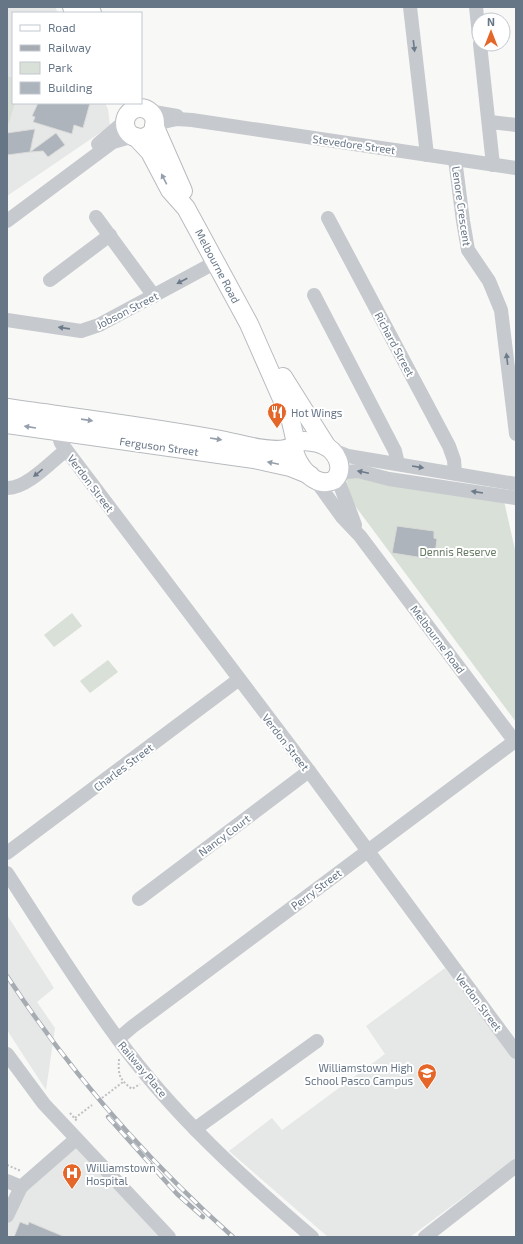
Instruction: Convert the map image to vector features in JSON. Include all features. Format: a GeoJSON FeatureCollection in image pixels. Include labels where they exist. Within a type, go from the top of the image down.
{"type":"FeatureCollection","features":[{"type":"Feature","properties":{"kind":"main road"},"geometry":{"type":"LineString","coordinates":[[124,114],[134,109],[148,115],[146,136],[135,136]]}},
{"type":"Feature","properties":{"kind":"main road","name":"Melbourne Road"},"geometry":{"type":"LineString","coordinates":[[124,114],[128,131],[135,136],[150,152],[170,190],[186,208],[249,324],[290,416],[296,444]]}},
{"type":"Feature","properties":{"kind":"main road","name":"Melbourne Road"},"geometry":{"type":"LineString","coordinates":[[148,115],[182,188],[186,208]]}},
{"type":"Feature","properties":{"kind":"main road","name":"Melbourne Road"},"geometry":{"type":"LineString","coordinates":[[249,324],[329,448]]}},
{"type":"Feature","properties":{"kind":"main road","name":"Ferguson Street"},"geometry":{"type":"LineString","coordinates":[[7,408],[58,424],[254,459],[290,467],[312,477]]}},
{"type":"Feature","properties":{"kind":"main road","name":"Ferguson Street"},"geometry":{"type":"LineString","coordinates":[[7,424],[58,424],[217,439],[271,450],[286,449],[296,444]]}},
{"type":"Feature","properties":{"kind":"main road"},"geometry":{"type":"LineString","coordinates":[[308,442],[329,448],[338,461],[337,476],[334,480],[328,482],[312,477],[298,463],[294,451],[296,444],[308,442]]}},
{"type":"Feature","properties":{"kind":"street"},"geometry":{"type":"LineString","coordinates":[[410,7],[427,155]]}},
{"type":"Feature","properties":{"kind":"street"},"geometry":{"type":"LineString","coordinates":[[481,52],[490,122],[493,165]]}},
{"type":"Feature","properties":{"kind":"street"},"geometry":{"type":"LineString","coordinates":[[7,209],[99,143],[124,114]]}},
{"type":"Feature","properties":{"kind":"street","name":"Stevedore Street"},"geometry":{"type":"LineString","coordinates":[[148,115],[177,120],[192,120],[516,168]]}},
{"type":"Feature","properties":{"kind":"street"},"geometry":{"type":"LineString","coordinates":[[490,122],[516,125]]}},
{"type":"Feature","properties":{"kind":"street"},"geometry":{"type":"LineString","coordinates":[[7,221],[114,142],[135,136]]}},
{"type":"Feature","properties":{"kind":"street","name":"Lenore Crescent"},"geometry":{"type":"LineString","coordinates":[[455,159],[468,250],[490,281],[502,310],[516,434]]}},
{"type":"Feature","properties":{"kind":"street"},"geometry":{"type":"LineString","coordinates":[[96,217],[154,296]]}},
{"type":"Feature","properties":{"kind":"street","name":"Richard Street"},"geometry":{"type":"LineString","coordinates":[[328,218],[449,446],[454,460],[455,473]]}},
{"type":"Feature","properties":{"kind":"street"},"geometry":{"type":"LineString","coordinates":[[50,280],[110,235]]}},
{"type":"Feature","properties":{"kind":"street","name":"Jobson Street"},"geometry":{"type":"LineString","coordinates":[[7,320],[81,331],[99,326],[216,262]]}},
{"type":"Feature","properties":{"kind":"street"},"geometry":{"type":"LineString","coordinates":[[314,295],[395,451],[398,464]]}},
{"type":"Feature","properties":{"kind":"street","name":"Verdon Street"},"geometry":{"type":"LineString","coordinates":[[58,424],[58,439],[66,450],[238,680],[309,771],[516,1052]]}},
{"type":"Feature","properties":{"kind":"street"},"geometry":{"type":"LineString","coordinates":[[329,448],[348,456],[516,484]]}},
{"type":"Feature","properties":{"kind":"street"},"geometry":{"type":"LineString","coordinates":[[7,488],[19,486],[27,482],[66,450]]}},
{"type":"Feature","properties":{"kind":"street"},"geometry":{"type":"LineString","coordinates":[[337,476],[346,472],[358,471],[389,479],[516,498]]}},
{"type":"Feature","properties":{"kind":"street","name":"Melbourne Road"},"geometry":{"type":"LineString","coordinates":[[337,476],[360,536]]}},
{"type":"Feature","properties":{"kind":"street","name":"Melbourne Road"},"geometry":{"type":"LineString","coordinates":[[312,477],[342,517],[360,536],[515,742]]}},
{"type":"Feature","properties":{"kind":"street","name":"Charles Street"},"geometry":{"type":"LineString","coordinates":[[7,853],[238,680]]}},
{"type":"Feature","properties":{"kind":"street","name":"Perry Street"},"geometry":{"type":"LineString","coordinates":[[118,1039],[132,1026],[515,742]]}},
{"type":"Feature","properties":{"kind":"street","name":"Nancy Court"},"geometry":{"type":"LineString","coordinates":[[139,900],[309,771]]}},
{"type":"Feature","properties":{"kind":"street","name":"Railway Place"},"geometry":{"type":"LineString","coordinates":[[7,873],[118,1039],[149,1077],[195,1129],[255,1188],[312,1237]]}},
{"type":"Feature","properties":{"kind":"street"},"geometry":{"type":"LineString","coordinates":[[195,1129],[317,1041]]}},
{"type":"Feature","properties":{"kind":"street"},"geometry":{"type":"LineString","coordinates":[[7,1054],[44,1104],[169,1237]]}},
{"type":"Feature","properties":{"kind":"street"},"geometry":{"type":"LineString","coordinates":[[7,1216],[21,1187],[76,1139]]}},
{"type":"Feature","properties":{"kind":"street"},"geometry":{"type":"LineString","coordinates":[[425,1237],[516,1166]]}},
{"type":"Feature","properties":{"kind":"street"},"geometry":{"type":"LineString","coordinates":[[7,1180],[21,1187]]}},
{"type":"Feature","properties":{"kind":"path"},"geometry":{"type":"LineString","coordinates":[[102,1098],[123,1082],[132,1089],[149,1077]]}},
{"type":"Feature","properties":{"kind":"path"},"geometry":{"type":"LineString","coordinates":[[75,1118],[92,1105]]}},
{"type":"Feature","properties":{"kind":"path"},"geometry":{"type":"LineString","coordinates":[[7,1165],[22,1172]]}},
{"type":"Feature","properties":{"kind":"shaded area"},"geometry":{"type":"Polygon","coordinates":[[[7,7],[55,7],[58,12],[12,12],[12,104],[106,104],[108,109],[110,126],[7,196],[7,7]]]}},
{"type":"Feature","properties":{"kind":"shaded area"},"geometry":{"type":"Polygon","coordinates":[[[7,915],[54,988],[37,1002],[55,1028],[46,1090],[7,1030],[7,915]]]}},
{"type":"Feature","properties":{"kind":"shaded area","name":"Williamstown High School Pasco Campus"},"geometry":{"type":"Polygon","coordinates":[[[445,968],[516,1061],[516,1158],[410,1237],[328,1237],[229,1151],[272,1118],[282,1130],[385,1054],[366,1026],[445,968]]]}},
{"type":"Feature","properties":{"kind":"shaded area","name":"Williamstown Hospital"},"geometry":{"type":"Polygon","coordinates":[[[76,1139],[169,1237],[7,1237],[7,1216],[15,1197],[76,1139]]]}},
{"type":"Feature","properties":{"kind":"green space"},"geometry":{"type":"Polygon","coordinates":[[[7,76],[12,78],[12,104],[15,104],[9,123],[7,123],[7,76]]]}},
{"type":"Feature","properties":{"kind":"green space","name":"Dennis Reserve"},"geometry":{"type":"Polygon","coordinates":[[[353,476],[504,501],[516,554],[516,722],[353,503],[346,479],[353,476]]]}},
{"type":"Feature","properties":{"kind":"green space"},"geometry":{"type":"Polygon","coordinates":[[[72,613],[82,626],[54,647],[44,635],[72,613]]]}},
{"type":"Feature","properties":{"kind":"green space"},"geometry":{"type":"Polygon","coordinates":[[[108,660],[118,672],[90,693],[80,681],[108,660]]]}},
{"type":"Feature","properties":{"kind":"building"},"geometry":{"type":"Polygon","coordinates":[[[38,104],[90,104],[83,128],[74,125],[72,134],[33,122],[35,117],[32,116],[38,104]]]}},
{"type":"Feature","properties":{"kind":"building"},"geometry":{"type":"Polygon","coordinates":[[[35,129],[30,152],[7,155],[7,133],[35,129]]]}},
{"type":"Feature","properties":{"kind":"building"},"geometry":{"type":"Polygon","coordinates":[[[56,133],[65,145],[48,157],[43,151],[30,152],[56,133]]]}},
{"type":"Feature","properties":{"kind":"building"},"geometry":{"type":"Polygon","coordinates":[[[397,526],[434,531],[434,538],[437,539],[435,554],[432,554],[430,559],[392,553],[397,526]]]}},
{"type":"Feature","properties":{"kind":"building"},"geometry":{"type":"Polygon","coordinates":[[[20,1222],[28,1225],[29,1222],[65,1237],[14,1237],[20,1222]]]}},
{"type":"Feature","properties":{"kind":"railway"},"geometry":{"type":"LineString","coordinates":[[7,976],[31,1012],[111,1114],[170,1177],[233,1237]]}},
{"type":"Feature","properties":{"kind":"railway"},"geometry":{"type":"LineString","coordinates":[[108,1117],[177,1194],[203,1217]]}},
{"type":"Feature","properties":{"kind":"place","name":"Hot Wings"},"geometry":{"type":"Point","coordinates":[277,429]}},
{"type":"Feature","properties":{"kind":"place","name":"Williamstown High School Pasco Campus"},"geometry":{"type":"Point","coordinates":[427,1090]}},
{"type":"Feature","properties":{"kind":"place","name":"Williamstown Hospital"},"geometry":{"type":"Point","coordinates":[72,1190]}}]}
